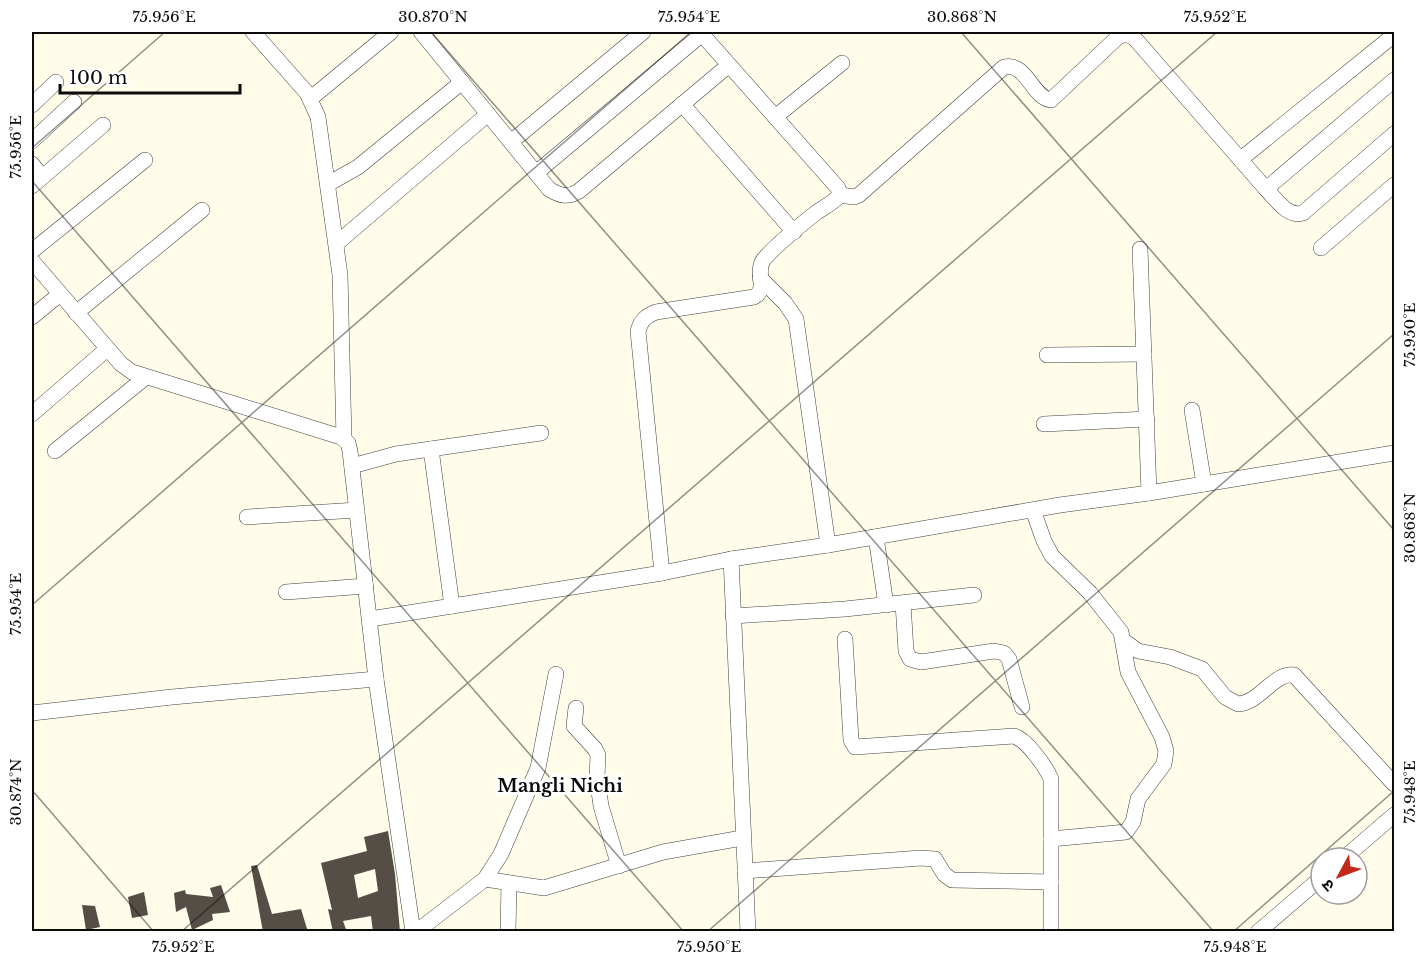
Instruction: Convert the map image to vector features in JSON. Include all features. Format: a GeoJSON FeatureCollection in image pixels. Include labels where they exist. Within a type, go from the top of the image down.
{"type":"FeatureCollection","features":[{"type":"Feature","properties":{"kind":"street"},"geometry":{"type":"LineString","coordinates":[[253,32],[310,99],[318,117],[342,298],[344,439],[350,451],[376,679],[414,932],[485,879],[501,854],[538,768],[556,674]]}},
{"type":"Feature","properties":{"kind":"street"},"geometry":{"type":"LineString","coordinates":[[310,99],[391,32]]}},
{"type":"Feature","properties":{"kind":"street"},"geometry":{"type":"LineString","coordinates":[[421,32],[549,189],[558,195],[566,196],[573,195],[729,65]]}},
{"type":"Feature","properties":{"kind":"street"},"geometry":{"type":"LineString","coordinates":[[511,142],[643,32]]}},
{"type":"Feature","properties":{"kind":"street"},"geometry":{"type":"LineString","coordinates":[[536,173],[701,33],[838,188],[840,195]]}},
{"type":"Feature","properties":{"kind":"street"},"geometry":{"type":"LineString","coordinates":[[662,573],[638,331],[640,326],[648,315],[656,312],[754,297],[761,291],[760,270],[764,259],[840,195],[854,197],[867,189],[937,129],[999,70],[1009,66],[1018,69],[1044,98],[1052,100],[1124,33],[1134,38],[1288,212],[1299,215],[1395,134]]}},
{"type":"Feature","properties":{"kind":"street"},"geometry":{"type":"LineString","coordinates":[[1241,159],[1395,34]]}},
{"type":"Feature","properties":{"kind":"street"},"geometry":{"type":"LineString","coordinates":[[775,117],[842,63]]}},
{"type":"Feature","properties":{"kind":"street"},"geometry":{"type":"LineString","coordinates":[[1266,189],[1395,80]]}},
{"type":"Feature","properties":{"kind":"street"},"geometry":{"type":"LineString","coordinates":[[32,105],[56,82]]}},
{"type":"Feature","properties":{"kind":"street"},"geometry":{"type":"LineString","coordinates":[[328,184],[358,167],[462,82]]}},
{"type":"Feature","properties":{"kind":"street"},"geometry":{"type":"LineString","coordinates":[[32,141],[74,102]]}},
{"type":"Feature","properties":{"kind":"street"},"geometry":{"type":"LineString","coordinates":[[682,104],[794,232]]}},
{"type":"Feature","properties":{"kind":"street"},"geometry":{"type":"LineString","coordinates":[[336,244],[488,114]]}},
{"type":"Feature","properties":{"kind":"street"},"geometry":{"type":"LineString","coordinates":[[32,164],[37,181],[103,125]]}},
{"type":"Feature","properties":{"kind":"street"},"geometry":{"type":"LineString","coordinates":[[145,160],[32,262],[128,370],[344,439]]}},
{"type":"Feature","properties":{"kind":"street"},"geometry":{"type":"LineString","coordinates":[[1321,248],[1395,185]]}},
{"type":"Feature","properties":{"kind":"street"},"geometry":{"type":"LineString","coordinates":[[76,313],[202,210]]}},
{"type":"Feature","properties":{"kind":"street"},"geometry":{"type":"LineString","coordinates":[[1140,249],[1149,493]]}},
{"type":"Feature","properties":{"kind":"street"},"geometry":{"type":"LineString","coordinates":[[760,278],[785,303],[796,319],[828,545]]}},
{"type":"Feature","properties":{"kind":"street"},"geometry":{"type":"LineString","coordinates":[[32,317],[60,294]]}},
{"type":"Feature","properties":{"kind":"street"},"geometry":{"type":"LineString","coordinates":[[32,414],[107,349]]}},
{"type":"Feature","properties":{"kind":"street"},"geometry":{"type":"LineString","coordinates":[[1047,355],[1144,354]]}},
{"type":"Feature","properties":{"kind":"street"},"geometry":{"type":"LineString","coordinates":[[55,451],[146,377]]}},
{"type":"Feature","properties":{"kind":"street"},"geometry":{"type":"LineString","coordinates":[[1192,410],[1204,484]]}},
{"type":"Feature","properties":{"kind":"street"},"geometry":{"type":"LineString","coordinates":[[1044,424],[1147,419]]}},
{"type":"Feature","properties":{"kind":"street"},"geometry":{"type":"LineString","coordinates":[[352,466],[386,456],[541,433]]}},
{"type":"Feature","properties":{"kind":"street"},"geometry":{"type":"LineString","coordinates":[[431,449],[452,606]]}},
{"type":"Feature","properties":{"kind":"street"},"geometry":{"type":"LineString","coordinates":[[370,619],[1395,453]]}},
{"type":"Feature","properties":{"kind":"street"},"geometry":{"type":"LineString","coordinates":[[247,517],[357,510]]}},
{"type":"Feature","properties":{"kind":"street"},"geometry":{"type":"LineString","coordinates":[[1033,510],[1044,541],[1053,556],[1090,593],[1117,625],[1124,641],[1125,664],[1128,672],[1162,737],[1166,751],[1164,764],[1138,800],[1133,822],[1126,832],[1051,839]]}},
{"type":"Feature","properties":{"kind":"street"},"geometry":{"type":"LineString","coordinates":[[876,537],[886,605]]}},
{"type":"Feature","properties":{"kind":"street"},"geometry":{"type":"LineString","coordinates":[[731,559],[748,932]]}},
{"type":"Feature","properties":{"kind":"street"},"geometry":{"type":"LineString","coordinates":[[286,592],[366,585]]}},
{"type":"Feature","properties":{"kind":"street"},"geometry":{"type":"LineString","coordinates":[[734,616],[886,605],[974,595]]}},
{"type":"Feature","properties":{"kind":"street"},"geometry":{"type":"LineString","coordinates":[[903,603],[906,651],[910,659],[921,662],[994,651],[1004,653],[1009,659],[1022,707]]}},
{"type":"Feature","properties":{"kind":"street"},"geometry":{"type":"LineString","coordinates":[[845,639],[853,746],[858,748],[1019,737],[1044,766],[1052,779],[1051,932]]}},
{"type":"Feature","properties":{"kind":"street"},"geometry":{"type":"LineString","coordinates":[[1124,641],[1138,651],[1170,657],[1202,669],[1225,697],[1238,704],[1252,701],[1285,675],[1294,675],[1395,784]]}},
{"type":"Feature","properties":{"kind":"street"},"geometry":{"type":"LineString","coordinates":[[32,712],[376,679]]}},
{"type":"Feature","properties":{"kind":"street"},"geometry":{"type":"LineString","coordinates":[[576,708],[573,726],[598,755],[597,777],[601,806],[619,866]]}},
{"type":"Feature","properties":{"kind":"street"},"geometry":{"type":"LineString","coordinates":[[1358,846],[1395,815]]}},
{"type":"Feature","properties":{"kind":"street"},"geometry":{"type":"LineString","coordinates":[[485,879],[544,888],[677,849],[742,838]]}},
{"type":"Feature","properties":{"kind":"street"},"geometry":{"type":"LineString","coordinates":[[745,871],[921,858],[935,859],[944,874],[952,880],[1051,882]]}},
{"type":"Feature","properties":{"kind":"street"},"geometry":{"type":"LineString","coordinates":[[508,932],[509,884]]}},
{"type":"Feature","properties":{"kind":"street"},"geometry":{"type":"LineString","coordinates":[[1258,932],[1309,888]]}},
{"type":"Feature","properties":{"kind":"building"},"geometry":{"type":"Polygon","coordinates":[[[388,831],[395,874],[400,932],[373,932],[371,916],[343,921],[347,932],[333,932],[328,909],[332,910],[321,863],[367,851],[364,837],[388,831]],[[375,869],[354,875],[358,898],[378,891],[375,869]]]}},
{"type":"Feature","properties":{"kind":"building"},"geometry":{"type":"Polygon","coordinates":[[[257,865],[272,914],[301,909],[308,932],[263,932],[251,866],[257,865]]]}},
{"type":"Feature","properties":{"kind":"building"},"geometry":{"type":"Polygon","coordinates":[[[221,885],[230,912],[212,914],[213,920],[192,930],[186,907],[176,912],[174,893],[185,890],[186,894],[213,897],[210,888],[221,885]]]}},
{"type":"Feature","properties":{"kind":"building"},"geometry":{"type":"Polygon","coordinates":[[[144,892],[148,915],[132,918],[128,897],[144,892]]]}},
{"type":"Feature","properties":{"kind":"building"},"geometry":{"type":"Polygon","coordinates":[[[82,905],[95,906],[100,927],[86,930],[82,905]]]}},
{"type":"Feature","properties":{"kind":"district","name":"Mangli Nichi"},"geometry":{"type":"Point","coordinates":[560,786]}}]}
